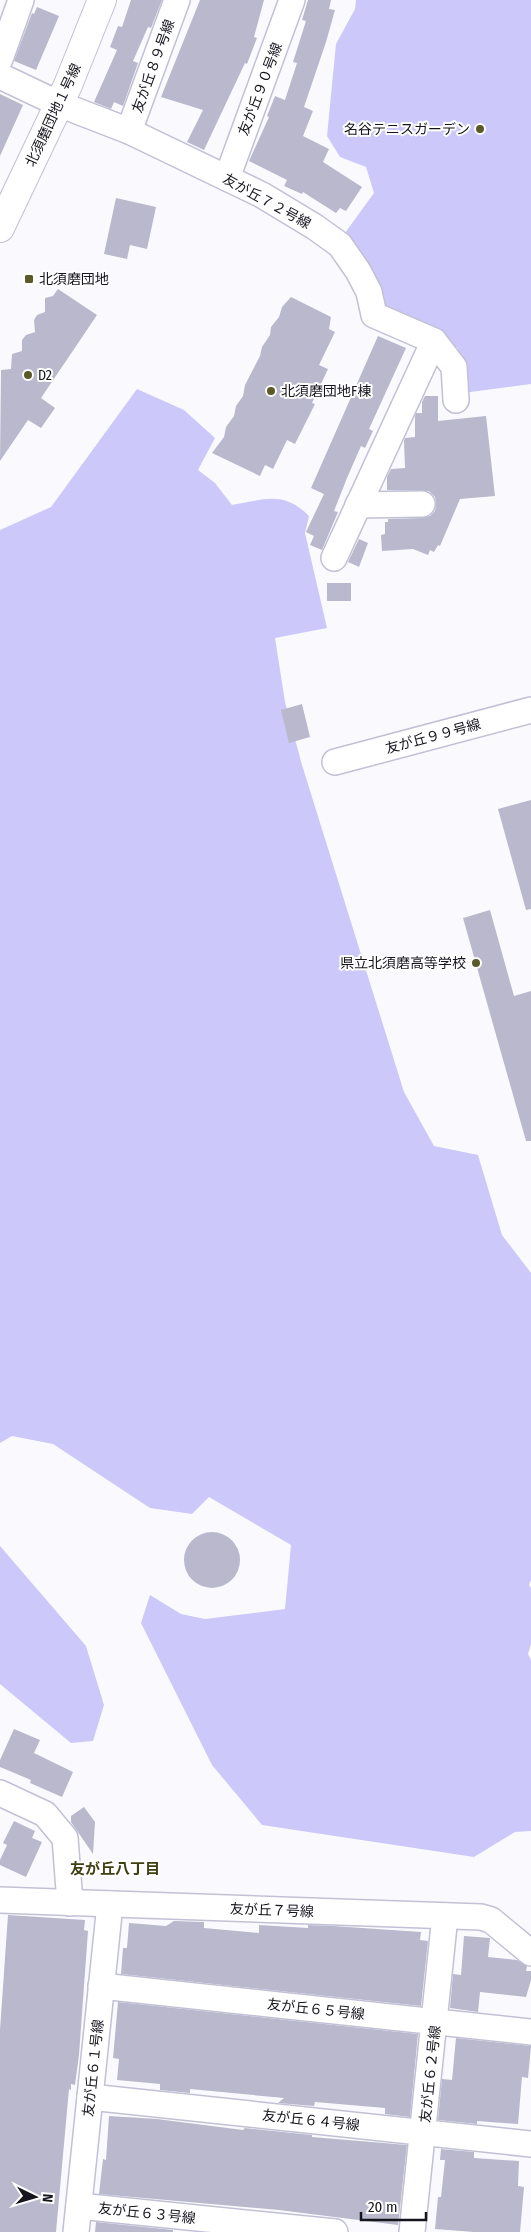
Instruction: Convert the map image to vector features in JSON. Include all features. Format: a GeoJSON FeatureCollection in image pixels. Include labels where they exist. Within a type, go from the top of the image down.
{"type":"FeatureCollection","features":[{"type":"Feature","properties":{"kind":"street"},"geometry":{"type":"LineString","coordinates":[[0,59],[22,0]]}},
{"type":"Feature","properties":{"kind":"street","name":"北須磨団地１号線"},"geometry":{"type":"LineString","coordinates":[[3,214],[59,104],[89,37],[102,0]]}},
{"type":"Feature","properties":{"kind":"street","name":"友が丘８９号線"},"geometry":{"type":"LineString","coordinates":[[129,131],[177,0]]}},
{"type":"Feature","properties":{"kind":"street","name":"友が丘９０号線"},"geometry":{"type":"LineString","coordinates":[[227,178],[292,0]]}},
{"type":"Feature","properties":{"kind":"street","name":"友が丘７２号線"},"geometry":{"type":"LineString","coordinates":[[0,76],[59,104],[129,131],[262,195],[340,245],[358,271],[369,292],[374,315],[434,341],[454,367],[456,400]]}},
{"type":"Feature","properties":{"kind":"street"},"geometry":{"type":"LineString","coordinates":[[334,558],[434,341]]}},
{"type":"Feature","properties":{"kind":"street"},"geometry":{"type":"LineString","coordinates":[[358,505],[422,504]]}},
{"type":"Feature","properties":{"kind":"street","name":"友が丘９９号線"},"geometry":{"type":"LineString","coordinates":[[335,762],[531,710]]}},
{"type":"Feature","properties":{"kind":"street"},"geometry":{"type":"LineString","coordinates":[[0,1793],[45,1814],[65,1838],[70,1902]]}},
{"type":"Feature","properties":{"kind":"street","name":"友が丘７号線"},"geometry":{"type":"LineString","coordinates":[[0,1900],[481,1917],[491,1920],[531,1953]]}},
{"type":"Feature","properties":{"kind":"street","name":"友が丘６１号線"},"geometry":{"type":"LineString","coordinates":[[76,2232],[110,1904]]}},
{"type":"Feature","properties":{"kind":"street","name":"友が丘６２号線"},"geometry":{"type":"LineString","coordinates":[[412,2232],[424,2132],[445,1916]]}},
{"type":"Feature","properties":{"kind":"street","name":"友が丘６５号線"},"geometry":{"type":"LineString","coordinates":[[101,1986],[531,2032]]}},
{"type":"Feature","properties":{"kind":"street","name":"友が丘６４号線"},"geometry":{"type":"LineString","coordinates":[[90,2097],[531,2144]]}},
{"type":"Feature","properties":{"kind":"street","name":"友が丘６３号線"},"geometry":{"type":"LineString","coordinates":[[79,2206],[334,2232]]}},
{"type":"Feature","properties":{"kind":"shaded area"},"geometry":{"type":"Polygon","coordinates":[[[356,0],[531,0],[531,384],[463,393],[458,348],[392,316],[342,237],[374,193],[366,167],[340,157],[327,136],[336,44],[355,9],[356,0]]]}},
{"type":"Feature","properties":{"kind":"shaded area"},"geometry":{"type":"Polygon","coordinates":[[[137,389],[184,410],[215,438],[198,470],[215,483],[232,505],[264,499],[282,500],[300,508],[309,516],[305,533],[327,628],[275,638],[285,702],[302,765],[404,1092],[434,1146],[478,1155],[502,1235],[531,1273],[531,1580],[529,1585],[531,1588],[531,1644],[528,1654],[531,1660],[531,1831],[515,1832],[474,1857],[262,1825],[212,1765],[141,1623],[150,1595],[181,1614],[205,1619],[285,1609],[291,1545],[209,1497],[192,1514],[150,1508],[53,1444],[12,1436],[0,1443],[0,530],[51,507],[137,389]]]}},
{"type":"Feature","properties":{"kind":"shaded area"},"geometry":{"type":"Polygon","coordinates":[[[0,1546],[86,1646],[104,1705],[93,1741],[71,1743],[0,1684],[0,1546]]]}},
{"type":"Feature","properties":{"kind":"building"},"geometry":{"type":"Polygon","coordinates":[[[131,0],[162,0],[151,28],[148,27],[133,61],[138,63],[123,106],[114,102],[111,109],[94,102],[117,50],[110,47],[118,26],[122,27],[131,0]]]}},
{"type":"Feature","properties":{"kind":"building"},"geometry":{"type":"Polygon","coordinates":[[[200,0],[264,0],[254,37],[257,38],[247,64],[245,63],[204,150],[187,142],[203,110],[161,97],[200,0]]]}},
{"type":"Feature","properties":{"kind":"building"},"geometry":{"type":"Polygon","coordinates":[[[308,0],[331,0],[329,9],[335,10],[304,107],[313,111],[303,136],[329,149],[323,162],[362,187],[346,211],[340,208],[336,213],[303,192],[302,194],[284,186],[287,180],[249,161],[269,117],[267,116],[275,96],[285,100],[297,63],[293,62],[306,21],[302,20],[308,0]]]}},
{"type":"Feature","properties":{"kind":"building"},"geometry":{"type":"Polygon","coordinates":[[[37,7],[59,16],[36,70],[14,61],[32,13],[34,14],[37,7]]]}},
{"type":"Feature","properties":{"kind":"building"},"geometry":{"type":"Polygon","coordinates":[[[0,94],[23,105],[0,156],[0,94]]]}},
{"type":"Feature","properties":{"kind":"building"},"geometry":{"type":"Polygon","coordinates":[[[116,198],[156,207],[147,249],[130,245],[127,259],[104,254],[116,198]]]}},
{"type":"Feature","properties":{"kind":"building","name":"D2"},"geometry":{"type":"Polygon","coordinates":[[[58,289],[97,315],[41,398],[55,408],[41,428],[28,420],[0,461],[1,370],[11,369],[12,354],[22,351],[22,340],[26,335],[35,332],[34,320],[37,315],[45,312],[45,298],[53,296],[58,289]]]}},
{"type":"Feature","properties":{"kind":"building","name":"北須磨団地F棟"},"geometry":{"type":"Polygon","coordinates":[[[291,297],[331,317],[329,329],[335,332],[319,365],[328,369],[312,403],[315,404],[295,444],[287,440],[273,469],[265,465],[260,476],[212,453],[224,437],[226,427],[234,416],[236,406],[243,396],[245,385],[260,356],[262,347],[270,335],[271,327],[279,317],[282,307],[291,297]]]}},
{"type":"Feature","properties":{"kind":"building"},"geometry":{"type":"Polygon","coordinates":[[[378,336],[406,348],[369,429],[373,431],[365,448],[361,446],[347,478],[334,511],[338,512],[322,550],[310,545],[314,536],[306,532],[324,494],[311,488],[378,336]]]}},
{"type":"Feature","properties":{"kind":"building"},"geometry":{"type":"Polygon","coordinates":[[[425,396],[438,396],[438,421],[486,416],[495,496],[460,499],[440,546],[438,545],[434,552],[430,550],[428,555],[413,549],[382,551],[381,535],[385,534],[385,522],[388,522],[388,519],[423,518],[430,516],[435,511],[435,497],[429,491],[387,490],[387,477],[391,469],[405,468],[404,441],[405,438],[415,437],[415,416],[416,413],[422,413],[422,402],[425,396]]]}},
{"type":"Feature","properties":{"kind":"building"},"geometry":{"type":"Polygon","coordinates":[[[359,539],[368,543],[359,567],[348,562],[359,539]]]}},
{"type":"Feature","properties":{"kind":"building"},"geometry":{"type":"Polygon","coordinates":[[[327,583],[351,583],[351,601],[327,601],[327,583]]]}},
{"type":"Feature","properties":{"kind":"building"},"geometry":{"type":"Polygon","coordinates":[[[302,704],[310,737],[289,743],[281,710],[302,704]]]}},
{"type":"Feature","properties":{"kind":"building"},"geometry":{"type":"Polygon","coordinates":[[[531,800],[531,909],[526,910],[498,809],[531,800]]]}},
{"type":"Feature","properties":{"kind":"building"},"geometry":{"type":"Polygon","coordinates":[[[490,910],[514,996],[531,991],[531,1141],[526,1141],[463,918],[490,910]]]}},
{"type":"Feature","properties":{"kind":"building"},"geometry":{"type":"Polygon","coordinates":[[[212,1532],[227,1537],[235,1545],[240,1560],[235,1575],[227,1583],[212,1588],[197,1583],[189,1575],[184,1560],[189,1545],[197,1537],[212,1532]]]}},
{"type":"Feature","properties":{"kind":"building"},"geometry":{"type":"Polygon","coordinates":[[[14,1729],[40,1740],[34,1753],[73,1772],[62,1797],[30,1783],[31,1780],[0,1767],[0,1760],[14,1729]]]}},
{"type":"Feature","properties":{"kind":"building"},"geometry":{"type":"Polygon","coordinates":[[[84,1807],[95,1822],[93,1854],[71,1822],[71,1816],[84,1807]]]}},
{"type":"Feature","properties":{"kind":"building"},"geometry":{"type":"Polygon","coordinates":[[[14,1821],[35,1831],[32,1838],[42,1842],[26,1877],[0,1865],[0,1860],[7,1845],[3,1843],[14,1821]]]}},
{"type":"Feature","properties":{"kind":"building"},"geometry":{"type":"Polygon","coordinates":[[[8,1915],[85,1920],[84,1930],[88,1931],[79,2055],[75,2085],[71,2084],[71,2090],[69,2089],[56,2232],[0,2232],[0,2030],[8,1915]]]}},
{"type":"Feature","properties":{"kind":"building"},"geometry":{"type":"Polygon","coordinates":[[[174,1921],[204,1922],[204,1928],[259,1933],[259,1925],[308,1928],[308,1925],[333,1926],[421,1932],[420,1940],[428,1941],[421,2006],[121,1974],[123,1948],[127,1948],[129,1923],[166,1926],[174,1921]]]}},
{"type":"Feature","properties":{"kind":"building"},"geometry":{"type":"Polygon","coordinates":[[[464,1936],[490,1938],[488,1957],[517,1960],[527,1966],[526,1971],[531,1971],[531,1980],[526,1997],[480,1992],[478,2012],[450,2008],[453,1974],[461,1975],[464,1936]]]}},
{"type":"Feature","properties":{"kind":"building"},"geometry":{"type":"Polygon","coordinates":[[[118,2002],[418,2034],[410,2117],[385,2114],[385,2108],[315,2102],[314,2106],[278,2103],[284,2098],[190,2089],[190,2093],[160,2090],[160,2084],[117,2080],[119,2059],[113,2058],[118,2002]]]}},
{"type":"Feature","properties":{"kind":"building"},"geometry":{"type":"Polygon","coordinates":[[[456,2038],[531,2046],[528,2078],[522,2077],[518,2124],[477,2121],[477,2124],[438,2120],[442,2079],[452,2080],[456,2038]]]}},
{"type":"Feature","properties":{"kind":"building"},"geometry":{"type":"Polygon","coordinates":[[[109,2116],[157,2119],[243,2130],[245,2128],[312,2135],[312,2137],[407,2145],[398,2225],[279,2210],[99,2194],[103,2159],[106,2160],[109,2116]]]}},
{"type":"Feature","properties":{"kind":"building"},"geometry":{"type":"Polygon","coordinates":[[[441,2149],[474,2152],[474,2158],[519,2161],[518,2186],[524,2187],[520,2232],[474,2232],[435,2229],[438,2197],[441,2197],[445,2160],[440,2160],[441,2149]]]}},
{"type":"Feature","properties":{"kind":"building"},"geometry":{"type":"Polygon","coordinates":[[[96,2222],[173,2230],[173,2232],[95,2232],[96,2222]]]}},
{"type":"Feature","properties":{"kind":"place","name":"名谷テニスガーデン"},"geometry":{"type":"Point","coordinates":[480,129]}},
{"type":"Feature","properties":{"kind":"place","name":"北須磨団地"},"geometry":{"type":"Point","coordinates":[29,279]}},
{"type":"Feature","properties":{"kind":"place","name":"D2"},"geometry":{"type":"Point","coordinates":[28,375]}},
{"type":"Feature","properties":{"kind":"place","name":"北須磨団地F棟"},"geometry":{"type":"Point","coordinates":[271,391]}},
{"type":"Feature","properties":{"kind":"place","name":"県立北須磨高等学校"},"geometry":{"type":"Point","coordinates":[476,963]}},
{"type":"Feature","properties":{"kind":"district","name":"友が丘八丁目"},"geometry":{"type":"Point","coordinates":[115,1869]}}]}
